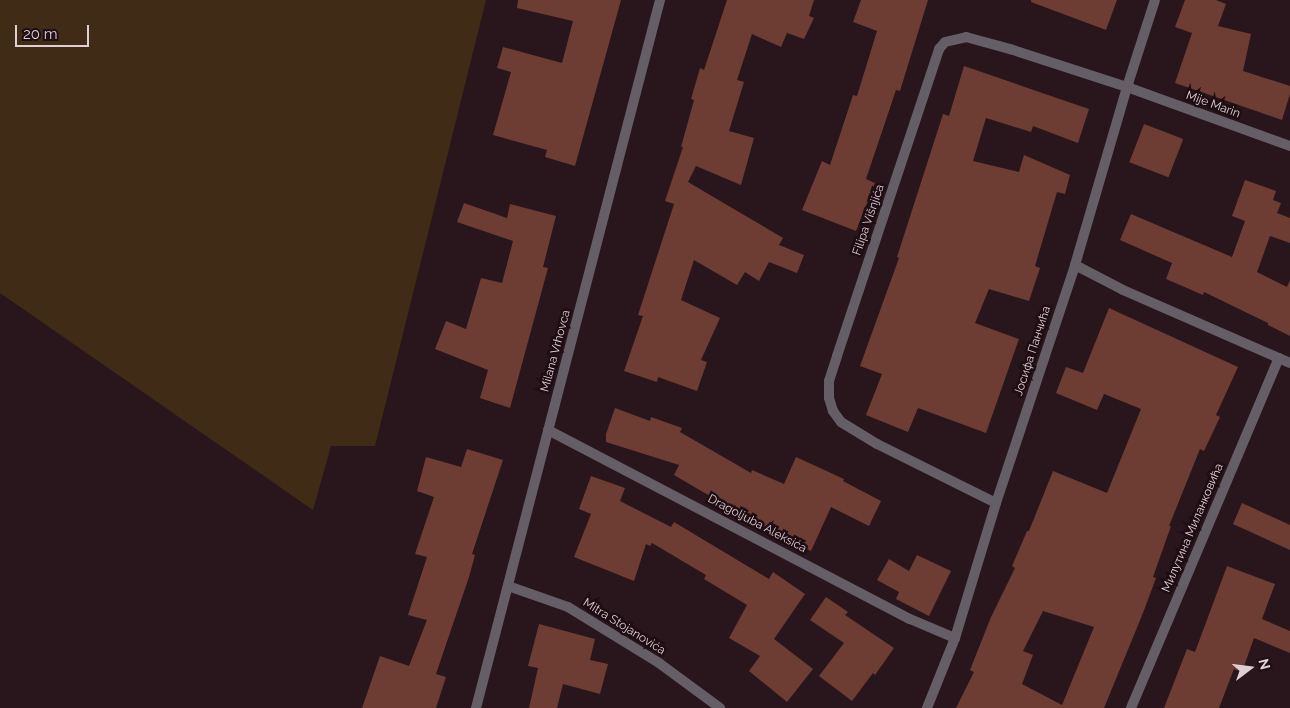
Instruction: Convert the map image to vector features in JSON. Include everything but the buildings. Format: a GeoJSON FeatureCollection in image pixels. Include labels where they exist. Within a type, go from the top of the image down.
{"type":"FeatureCollection","features":[{"type":"Feature","properties":{"kind":"street","name":"Milana Vrhovca"},"geometry":{"type":"LineString","coordinates":[[476,708],[660,0]]}},
{"type":"Feature","properties":{"kind":"street","name":"Јосифа Панчића"},"geometry":{"type":"LineString","coordinates":[[926,708],[955,638],[996,503],[1075,265],[1126,87],[1155,0]]}},
{"type":"Feature","properties":{"kind":"street","name":"Filipa Višnjića"},"geometry":{"type":"LineString","coordinates":[[996,503],[877,444],[841,422],[833,411],[829,398],[829,381],[940,49],[945,42],[966,37],[1126,87]]}},
{"type":"Feature","properties":{"kind":"street","name":"Mije Marin"},"geometry":{"type":"LineString","coordinates":[[1126,87],[1290,146]]}},
{"type":"Feature","properties":{"kind":"street"},"geometry":{"type":"LineString","coordinates":[[1075,265],[1123,290],[1290,363]]}},
{"type":"Feature","properties":{"kind":"street","name":"Милутина Миланковића"},"geometry":{"type":"LineString","coordinates":[[1131,708],[1279,358]]}},
{"type":"Feature","properties":{"kind":"street","name":"Dragoljuba Aleksića"},"geometry":{"type":"LineString","coordinates":[[548,430],[910,619],[955,638]]}},
{"type":"Feature","properties":{"kind":"street","name":"Mitra Stojanovića"},"geometry":{"type":"LineString","coordinates":[[508,586],[568,607],[659,663],[718,708]]}},
{"type":"Feature","properties":{"kind":"shaded area"},"geometry":{"type":"Polygon","coordinates":[[[0,0],[486,0],[375,446],[331,446],[313,510],[0,293],[0,0]]]}}]}
